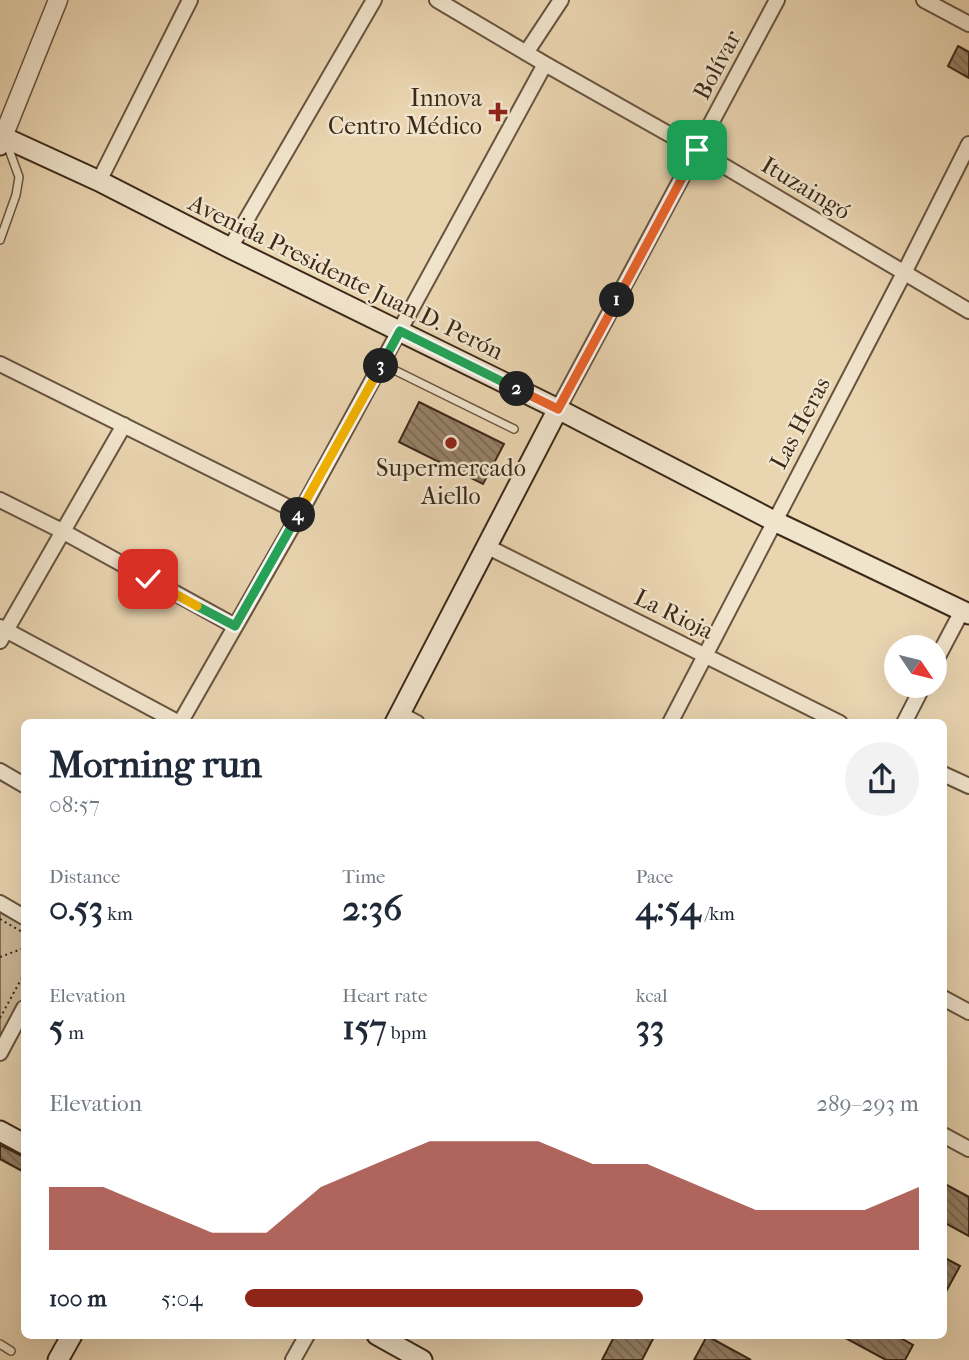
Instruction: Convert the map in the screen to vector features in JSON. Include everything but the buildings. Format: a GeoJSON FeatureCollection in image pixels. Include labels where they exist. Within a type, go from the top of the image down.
{"type":"FeatureCollection","features":[{"type":"Feature","properties":{"kind":"main road","name":"Avenida Presidente Juan D. Perón"},"geometry":{"type":"LineString","coordinates":[[1,139],[99,181],[558,409],[774,521],[965,613]]}},
{"type":"Feature","properties":{"kind":"main road"},"geometry":{"type":"LineString","coordinates":[[404,719],[558,409]]}},
{"type":"Feature","properties":{"kind":"main road"},"geometry":{"type":"LineString","coordinates":[[0,1132],[21,1142]]}},
{"type":"Feature","properties":{"kind":"main road"},"geometry":{"type":"LineString","coordinates":[[58,1360],[70,1339]]}},
{"type":"Feature","properties":{"kind":"main road"},"geometry":{"type":"LineString","coordinates":[[384,1339],[422,1360]]}},
{"type":"Feature","properties":{"kind":"street"},"geometry":{"type":"LineString","coordinates":[[1,139],[58,0]]}},
{"type":"Feature","properties":{"kind":"street"},"geometry":{"type":"LineString","coordinates":[[99,181],[190,0]]}},
{"type":"Feature","properties":{"kind":"street"},"geometry":{"type":"LineString","coordinates":[[230,248],[374,0]]}},
{"type":"Feature","properties":{"kind":"street","name":"Ituzaingó"},"geometry":{"type":"LineString","coordinates":[[437,0],[969,311]]}},
{"type":"Feature","properties":{"kind":"street"},"geometry":{"type":"LineString","coordinates":[[526,53],[561,0]]}},
{"type":"Feature","properties":{"kind":"street","name":"Bolívar"},"geometry":{"type":"LineString","coordinates":[[558,409],[777,0]]}},
{"type":"Feature","properties":{"kind":"street"},"geometry":{"type":"LineString","coordinates":[[924,0],[969,24]]}},
{"type":"Feature","properties":{"kind":"street"},"geometry":{"type":"LineString","coordinates":[[182,719],[300,513],[545,64]]}},
{"type":"Feature","properties":{"kind":"street","name":"Las Heras"},"geometry":{"type":"LineString","coordinates":[[672,719],[969,144]]}},
{"type":"Feature","properties":{"kind":"street"},"geometry":{"type":"LineString","coordinates":[[0,364],[300,513]]}},
{"type":"Feature","properties":{"kind":"street"},"geometry":{"type":"LineString","coordinates":[[124,425],[2,632],[172,719]]}},
{"type":"Feature","properties":{"kind":"street"},"geometry":{"type":"LineString","coordinates":[[0,500],[235,626]]}},
{"type":"Feature","properties":{"kind":"street","name":"La Rioja"},"geometry":{"type":"LineString","coordinates":[[488,547],[832,719]]}},
{"type":"Feature","properties":{"kind":"street"},"geometry":{"type":"LineString","coordinates":[[947,643],[965,613]]}},
{"type":"Feature","properties":{"kind":"street"},"geometry":{"type":"LineString","coordinates":[[906,719],[917,698]]}},
{"type":"Feature","properties":{"kind":"street"},"geometry":{"type":"LineString","coordinates":[[0,772],[21,783]]}},
{"type":"Feature","properties":{"kind":"street"},"geometry":{"type":"LineString","coordinates":[[947,776],[969,786]]}},
{"type":"Feature","properties":{"kind":"street"},"geometry":{"type":"LineString","coordinates":[[0,903],[21,915]]}},
{"type":"Feature","properties":{"kind":"street"},"geometry":{"type":"LineString","coordinates":[[947,1000],[969,1012]]}},
{"type":"Feature","properties":{"kind":"street"},"geometry":{"type":"LineString","coordinates":[[0,1053],[21,1014]]}},
{"type":"Feature","properties":{"kind":"street"},"geometry":{"type":"LineString","coordinates":[[947,1137],[969,1149]]}},
{"type":"Feature","properties":{"kind":"street"},"geometry":{"type":"LineString","coordinates":[[293,1360],[305,1339]]}},
{"type":"Feature","properties":{"kind":"lane"},"geometry":{"type":"LineString","coordinates":[[0,240],[16,195],[19,177],[1,139]]}},
{"type":"Feature","properties":{"kind":"lane"},"geometry":{"type":"LineString","coordinates":[[382,364],[514,429]]}},
{"type":"Feature","properties":{"kind":"lane"},"geometry":{"type":"LineString","coordinates":[[0,1344],[11,1351]]}},
{"type":"Feature","properties":{"kind":"path"},"geometry":{"type":"LineString","coordinates":[[0,919],[21,931]]}},
{"type":"Feature","properties":{"kind":"path"},"geometry":{"type":"LineString","coordinates":[[0,957],[21,949]]}},
{"type":"Feature","properties":{"kind":"path"},"geometry":{"type":"LineString","coordinates":[[0,1017],[21,979]]}},
{"type":"Feature","properties":{"kind":"shaded area"},"geometry":{"type":"Polygon","coordinates":[[[0,909],[21,920],[21,1005],[0,1043],[0,909]]]}},
{"type":"Feature","properties":{"kind":"place","name":"Innova Centro Médico"},"geometry":{"type":"Point","coordinates":[498,112]}},
{"type":"Feature","properties":{"kind":"place","name":"Supermercado Aiello"},"geometry":{"type":"Point","coordinates":[451,443]}},
{"type":"Feature","properties":{"kind":"route"},"geometry":{"type":"LineString","coordinates":[[148,579],[235,626],[400,331],[558,409],[697,150]]}}]}
